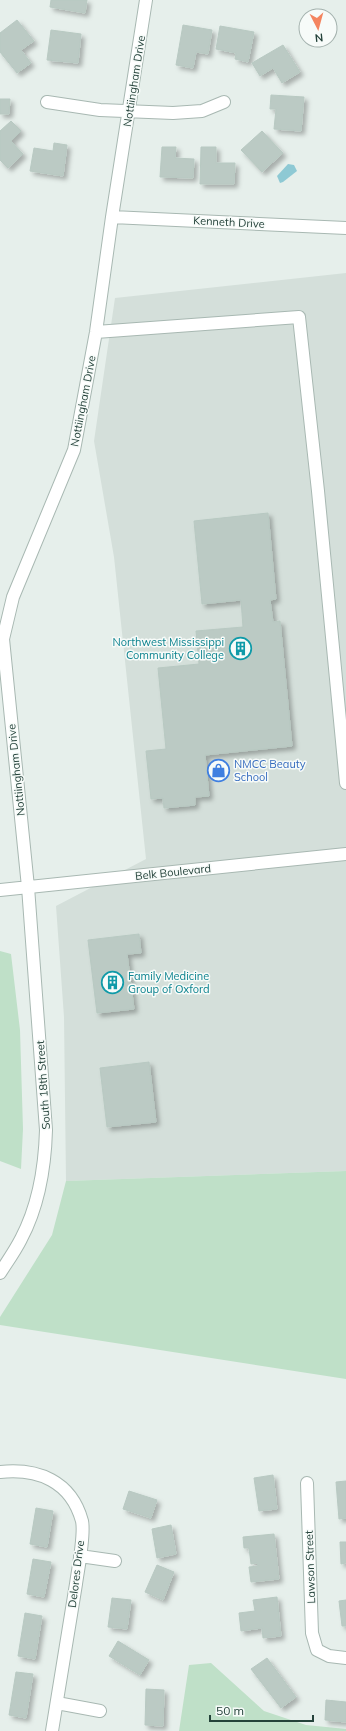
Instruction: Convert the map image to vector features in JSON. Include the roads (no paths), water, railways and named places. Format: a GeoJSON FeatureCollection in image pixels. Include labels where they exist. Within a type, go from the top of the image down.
{"type":"FeatureCollection","features":[{"type":"Feature","properties":{"kind":"street","name":"Nottiingham Drive"},"geometry":{"type":"LineString","coordinates":[[28,887],[3,639],[13,596],[74,450],[96,332],[112,217],[146,0]]}},
{"type":"Feature","properties":{"kind":"street"},"geometry":{"type":"LineString","coordinates":[[47,102],[100,110],[129,112],[202,111],[224,102]]}},
{"type":"Feature","properties":{"kind":"street","name":"Kenneth Drive"},"geometry":{"type":"LineString","coordinates":[[112,217],[346,228]]}},
{"type":"Feature","properties":{"kind":"street"},"geometry":{"type":"LineString","coordinates":[[96,332],[298,317],[317,483],[346,783]]}},
{"type":"Feature","properties":{"kind":"street","name":"Belk Boulevard"},"geometry":{"type":"LineString","coordinates":[[0,890],[346,854]]}},
{"type":"Feature","properties":{"kind":"street","name":"South 18th Street"},"geometry":{"type":"LineString","coordinates":[[0,1273],[21,1238],[34,1205],[45,1151],[46,1130],[42,1063],[28,887]]}},
{"type":"Feature","properties":{"kind":"street","name":"Delores Drive"},"geometry":{"type":"LineString","coordinates":[[0,1472],[38,1473],[59,1484],[73,1501],[82,1522],[80,1556],[52,1731]]}},
{"type":"Feature","properties":{"kind":"street","name":"Lawson Street"},"geometry":{"type":"LineString","coordinates":[[307,1483],[312,1633],[317,1650],[329,1656],[346,1658]]}},
{"type":"Feature","properties":{"kind":"street"},"geometry":{"type":"LineString","coordinates":[[80,1556],[115,1561]]}},
{"type":"Feature","properties":{"kind":"street"},"geometry":{"type":"LineString","coordinates":[[57,1703],[100,1710]]}},
{"type":"Feature","properties":{"kind":"water"},"geometry":{"type":"Polygon","coordinates":[[[288,164],[294,165],[297,171],[280,183],[277,176],[288,164]]]}},
{"type":"Feature","properties":{"kind":"place","name":"Northwest Mississippi Community College"},"geometry":{"type":"Point","coordinates":[240,648]}},
{"type":"Feature","properties":{"kind":"place","name":"NMCC Beauty School"},"geometry":{"type":"Point","coordinates":[219,770]}},
{"type":"Feature","properties":{"kind":"place","name":"Family Medicine Group of Oxford"},"geometry":{"type":"Point","coordinates":[112,982]}}]}
